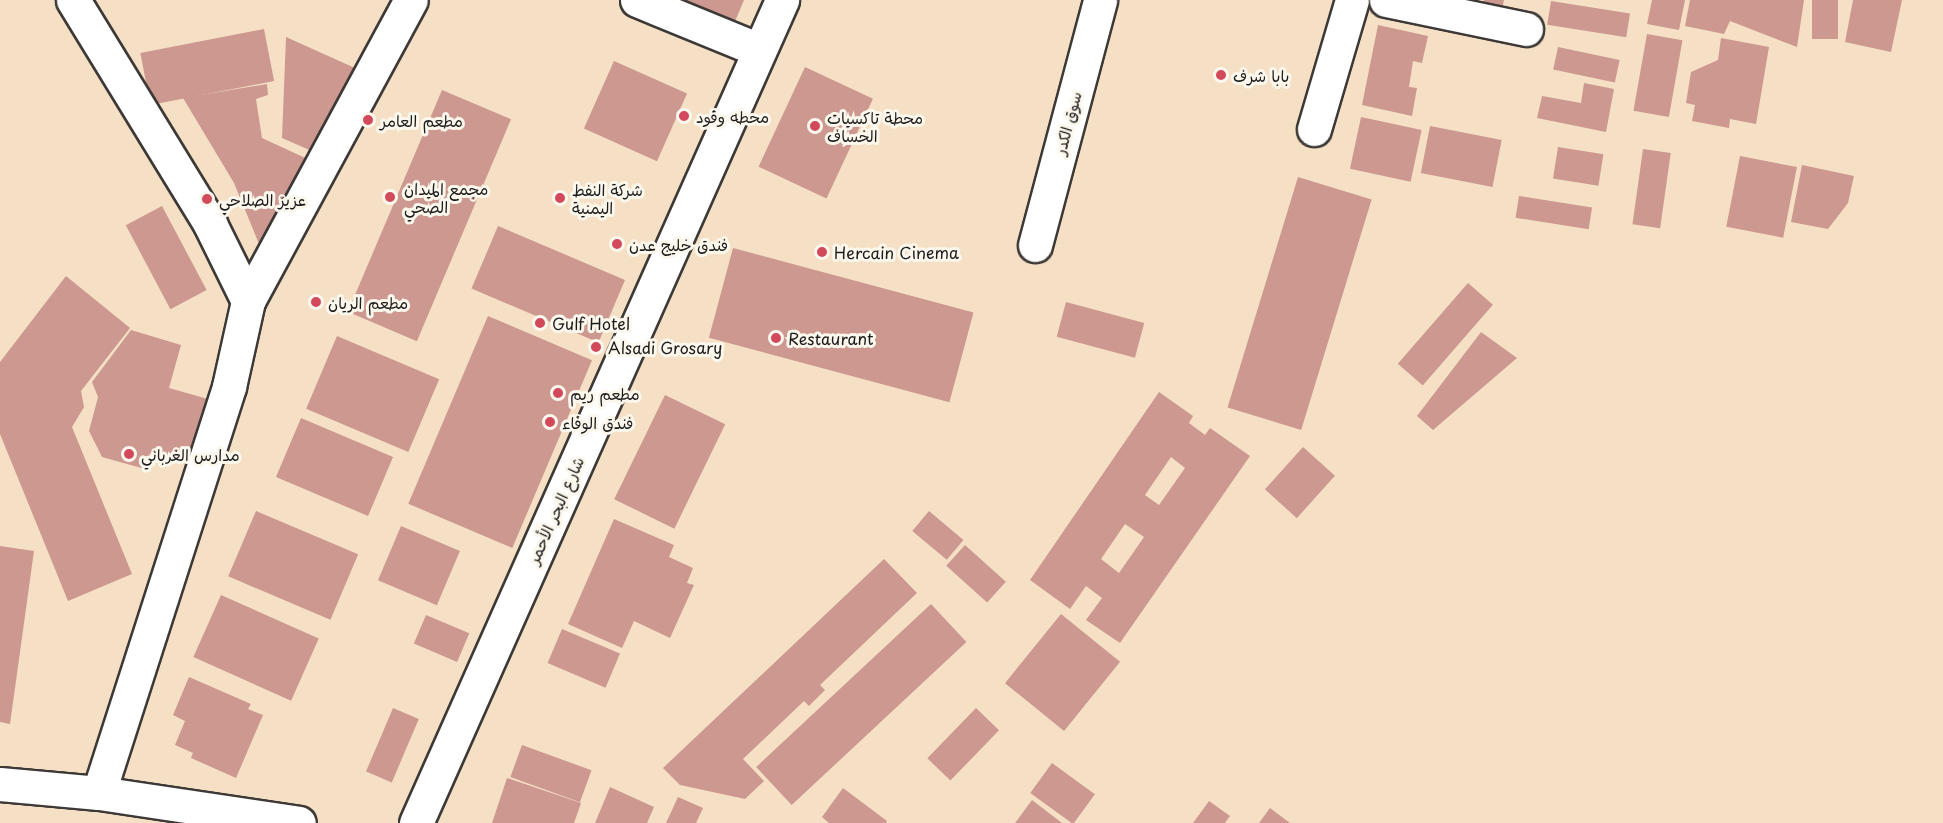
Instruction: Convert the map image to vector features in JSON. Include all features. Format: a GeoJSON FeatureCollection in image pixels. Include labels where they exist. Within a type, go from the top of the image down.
{"type":"FeatureCollection","features":[{"type":"Feature","properties":{"kind":"street"},"geometry":{"type":"LineString","coordinates":[[73,0],[210,224],[248,301]]}},
{"type":"Feature","properties":{"kind":"street"},"geometry":{"type":"LineString","coordinates":[[99,793],[229,387],[248,301],[411,0]]}},
{"type":"Feature","properties":{"kind":"street"},"geometry":{"type":"LineString","coordinates":[[637,0],[759,50]]}},
{"type":"Feature","properties":{"kind":"street","name":"شارع البحر الأحمر"},"geometry":{"type":"LineString","coordinates":[[416,823],[782,0]]}},
{"type":"Feature","properties":{"kind":"street","name":"سوق الكدر"},"geometry":{"type":"LineString","coordinates":[[1035,245],[1100,0]]}},
{"type":"Feature","properties":{"kind":"street"},"geometry":{"type":"LineString","coordinates":[[1314,129],[1352,0]]}},
{"type":"Feature","properties":{"kind":"street"},"geometry":{"type":"LineString","coordinates":[[1386,0],[1526,29]]}},
{"type":"Feature","properties":{"kind":"street"},"geometry":{"type":"LineString","coordinates":[[0,784],[99,793],[300,823]]}},
{"type":"Feature","properties":{"kind":"building"},"geometry":{"type":"Polygon","coordinates":[[[658,0],[744,0],[731,31],[658,0]]]}},
{"type":"Feature","properties":{"kind":"building"},"geometry":{"type":"Polygon","coordinates":[[[1484,0],[1504,0],[1502,9],[1483,3],[1484,0]]]}},
{"type":"Feature","properties":{"kind":"building"},"geometry":{"type":"Polygon","coordinates":[[[1652,0],[1685,0],[1679,30],[1647,24],[1652,0]]]}},
{"type":"Feature","properties":{"kind":"building"},"geometry":{"type":"Polygon","coordinates":[[[1690,0],[1804,0],[1797,47],[1730,21],[1724,34],[1685,26],[1690,0]]]}},
{"type":"Feature","properties":{"kind":"building"},"geometry":{"type":"Polygon","coordinates":[[[1812,0],[1838,0],[1838,39],[1812,39],[1812,0]]]}},
{"type":"Feature","properties":{"kind":"building"},"geometry":{"type":"Polygon","coordinates":[[[1853,0],[1902,0],[1891,52],[1845,42],[1853,0]]]}},
{"type":"Feature","properties":{"kind":"building"},"geometry":{"type":"Polygon","coordinates":[[[1551,1],[1630,14],[1626,37],[1547,25],[1551,1]]]}},
{"type":"Feature","properties":{"kind":"building"},"geometry":{"type":"Polygon","coordinates":[[[1378,25],[1428,36],[1422,63],[1413,61],[1409,87],[1417,88],[1412,116],[1362,105],[1378,25]]]}},
{"type":"Feature","properties":{"kind":"building"},"geometry":{"type":"Polygon","coordinates":[[[264,29],[274,81],[150,105],[140,53],[264,29]]]}},
{"type":"Feature","properties":{"kind":"building"},"geometry":{"type":"Polygon","coordinates":[[[1647,34],[1682,40],[1669,117],[1633,111],[1647,34]]]}},
{"type":"Feature","properties":{"kind":"building"},"geometry":{"type":"Polygon","coordinates":[[[286,37],[366,73],[330,159],[282,138],[286,37]]]}},
{"type":"Feature","properties":{"kind":"building"},"geometry":{"type":"Polygon","coordinates":[[[1721,38],[1769,47],[1756,124],[1730,119],[1729,128],[1692,121],[1695,105],[1686,103],[1691,72],[1718,60],[1721,38]]]}},
{"type":"Feature","properties":{"kind":"building"},"geometry":{"type":"Polygon","coordinates":[[[1558,47],[1620,60],[1615,83],[1553,69],[1558,47]]]}},
{"type":"Feature","properties":{"kind":"building"},"geometry":{"type":"Polygon","coordinates":[[[614,61],[687,94],[657,161],[584,129],[614,61]]]}},
{"type":"Feature","properties":{"kind":"building"},"geometry":{"type":"Polygon","coordinates":[[[805,67],[873,99],[826,198],[759,167],[805,67]]]}},
{"type":"Feature","properties":{"kind":"building"},"geometry":{"type":"Polygon","coordinates":[[[1584,83],[1614,89],[1606,132],[1537,118],[1542,96],[1581,103],[1584,83]]]}},
{"type":"Feature","properties":{"kind":"building"},"geometry":{"type":"Polygon","coordinates":[[[267,84],[268,95],[256,99],[262,138],[327,168],[292,259],[276,266],[264,256],[234,183],[183,98],[267,84]]]}},
{"type":"Feature","properties":{"kind":"building"},"geometry":{"type":"Polygon","coordinates":[[[442,90],[511,119],[417,341],[348,312],[442,90]]]}},
{"type":"Feature","properties":{"kind":"building"},"geometry":{"type":"Polygon","coordinates":[[[1361,117],[1422,130],[1411,182],[1350,169],[1361,117]]]}},
{"type":"Feature","properties":{"kind":"building"},"geometry":{"type":"Polygon","coordinates":[[[1430,126],[1502,140],[1492,187],[1421,173],[1430,126]]]}},
{"type":"Feature","properties":{"kind":"building"},"geometry":{"type":"Polygon","coordinates":[[[1558,147],[1603,154],[1598,186],[1553,179],[1558,147]]]}},
{"type":"Feature","properties":{"kind":"building"},"geometry":{"type":"Polygon","coordinates":[[[1643,149],[1671,153],[1660,228],[1632,224],[1643,149]]]}},
{"type":"Feature","properties":{"kind":"building"},"geometry":{"type":"Polygon","coordinates":[[[1740,156],[1797,167],[1783,238],[1726,227],[1740,156]]]}},
{"type":"Feature","properties":{"kind":"building"},"geometry":{"type":"Polygon","coordinates":[[[1802,165],[1854,176],[1848,203],[1828,229],[1791,222],[1802,165]]]}},
{"type":"Feature","properties":{"kind":"building"},"geometry":{"type":"Polygon","coordinates":[[[1298,177],[1372,200],[1301,430],[1228,407],[1298,177]]]}},
{"type":"Feature","properties":{"kind":"building"},"geometry":{"type":"Polygon","coordinates":[[[1519,196],[1592,208],[1589,229],[1516,218],[1519,196]]]}},
{"type":"Feature","properties":{"kind":"building"},"geometry":{"type":"Polygon","coordinates":[[[162,206],[207,290],[170,309],[126,225],[162,206]]]}},
{"type":"Feature","properties":{"kind":"building"},"geometry":{"type":"Polygon","coordinates":[[[498,226],[625,280],[598,343],[471,289],[498,226]]]}},
{"type":"Feature","properties":{"kind":"building"},"geometry":{"type":"Polygon","coordinates":[[[733,248],[974,312],[949,402],[709,338],[733,248]]]}},
{"type":"Feature","properties":{"kind":"building"},"geometry":{"type":"Polygon","coordinates":[[[66,276],[130,328],[81,391],[84,407],[72,427],[132,574],[68,601],[0,434],[0,362],[66,276]]]}},
{"type":"Feature","properties":{"kind":"building"},"geometry":{"type":"Polygon","coordinates":[[[1468,283],[1493,305],[1423,385],[1398,364],[1468,283]]]}},
{"type":"Feature","properties":{"kind":"building"},"geometry":{"type":"Polygon","coordinates":[[[1066,302],[1144,323],[1135,358],[1057,337],[1066,302]]]}},
{"type":"Feature","properties":{"kind":"building"},"geometry":{"type":"Polygon","coordinates":[[[488,316],[592,360],[512,548],[408,504],[488,316]]]}},
{"type":"Feature","properties":{"kind":"building"},"geometry":{"type":"Polygon","coordinates":[[[131,330],[181,345],[169,388],[208,399],[190,465],[150,453],[145,469],[102,457],[89,431],[98,397],[92,382],[131,330]]]}},
{"type":"Feature","properties":{"kind":"building"},"geometry":{"type":"Polygon","coordinates":[[[1481,332],[1517,358],[1433,430],[1417,416],[1481,332]]]}},
{"type":"Feature","properties":{"kind":"building"},"geometry":{"type":"Polygon","coordinates":[[[337,336],[439,379],[408,452],[306,409],[337,336]]]}},
{"type":"Feature","properties":{"kind":"building"},"geometry":{"type":"Polygon","coordinates":[[[1159,392],[1193,416],[1189,423],[1205,435],[1210,428],[1250,456],[1120,643],[1086,620],[1102,598],[1086,586],[1070,609],[1030,580],[1159,392]],[[1171,457],[1145,495],[1159,505],[1185,468],[1171,457]],[[1125,524],[1101,559],[1119,573],[1144,537],[1125,524]]]}},
{"type":"Feature","properties":{"kind":"building"},"geometry":{"type":"Polygon","coordinates":[[[665,395],[725,424],[674,529],[614,499],[665,395]]]}},
{"type":"Feature","properties":{"kind":"building"},"geometry":{"type":"Polygon","coordinates":[[[301,418],[393,457],[368,516],[276,477],[301,418]]]}},
{"type":"Feature","properties":{"kind":"building"},"geometry":{"type":"Polygon","coordinates":[[[1303,447],[1335,476],[1297,518],[1265,489],[1303,447]]]}},
{"type":"Feature","properties":{"kind":"building"},"geometry":{"type":"Polygon","coordinates":[[[256,511],[358,554],[330,620],[228,576],[256,511]]]}},
{"type":"Feature","properties":{"kind":"building"},"geometry":{"type":"Polygon","coordinates":[[[929,511],[963,540],[947,560],[912,531],[929,511]]]}},
{"type":"Feature","properties":{"kind":"building"},"geometry":{"type":"Polygon","coordinates":[[[614,519],[674,545],[669,557],[693,568],[687,583],[694,585],[670,638],[634,621],[622,648],[568,624],[614,519]]]}},
{"type":"Feature","properties":{"kind":"building"},"geometry":{"type":"Polygon","coordinates":[[[401,526],[460,551],[437,605],[378,580],[401,526]]]}},
{"type":"Feature","properties":{"kind":"building"},"geometry":{"type":"Polygon","coordinates":[[[965,545],[1006,582],[987,603],[946,566],[965,545]]]}},
{"type":"Feature","properties":{"kind":"building"},"geometry":{"type":"Polygon","coordinates":[[[0,546],[34,551],[10,724],[0,722],[0,546]]]}},
{"type":"Feature","properties":{"kind":"building"},"geometry":{"type":"Polygon","coordinates":[[[884,559],[917,593],[820,685],[825,690],[809,706],[804,701],[743,759],[764,781],[745,799],[680,785],[663,768],[884,559]]]}},
{"type":"Feature","properties":{"kind":"building"},"geometry":{"type":"Polygon","coordinates":[[[221,595],[319,639],[291,701],[193,657],[221,595]]]}},
{"type":"Feature","properties":{"kind":"building"},"geometry":{"type":"Polygon","coordinates":[[[931,604],[966,642],[792,805],[756,767],[931,604]]]}},
{"type":"Feature","properties":{"kind":"building"},"geometry":{"type":"Polygon","coordinates":[[[1061,614],[1120,662],[1064,731],[1005,683],[1061,614]]]}},
{"type":"Feature","properties":{"kind":"building"},"geometry":{"type":"Polygon","coordinates":[[[426,615],[469,633],[457,662],[414,644],[426,615]]]}},
{"type":"Feature","properties":{"kind":"building"},"geometry":{"type":"Polygon","coordinates":[[[562,629],[620,654],[606,688],[548,663],[562,629]]]}},
{"type":"Feature","properties":{"kind":"building"},"geometry":{"type":"Polygon","coordinates":[[[189,677],[251,704],[248,709],[263,715],[236,778],[191,758],[193,753],[175,745],[185,721],[173,715],[189,677]]]}},
{"type":"Feature","properties":{"kind":"building"},"geometry":{"type":"Polygon","coordinates":[[[393,708],[419,719],[392,782],[366,772],[393,708]]]}},
{"type":"Feature","properties":{"kind":"building"},"geometry":{"type":"Polygon","coordinates":[[[976,708],[999,730],[950,781],[927,758],[976,708]]]}},
{"type":"Feature","properties":{"kind":"building"},"geometry":{"type":"Polygon","coordinates":[[[522,745],[592,770],[580,802],[510,777],[522,745]]]}},
{"type":"Feature","properties":{"kind":"building"},"geometry":{"type":"Polygon","coordinates":[[[1052,763],[1095,794],[1072,823],[1030,793],[1052,763]]]}},
{"type":"Feature","properties":{"kind":"building"},"geometry":{"type":"Polygon","coordinates":[[[507,778],[581,803],[574,823],[492,823],[507,778]]]}},
{"type":"Feature","properties":{"kind":"building"},"geometry":{"type":"Polygon","coordinates":[[[610,787],[654,807],[647,823],[595,823],[610,787]]]}},
{"type":"Feature","properties":{"kind":"building"},"geometry":{"type":"Polygon","coordinates":[[[843,788],[887,821],[886,823],[829,823],[822,817],[843,788]]]}},
{"type":"Feature","properties":{"kind":"building"},"geometry":{"type":"Polygon","coordinates":[[[678,797],[703,808],[696,823],[666,823],[678,797]]]}},
{"type":"Feature","properties":{"kind":"building"},"geometry":{"type":"Polygon","coordinates":[[[1032,800],[1062,823],[1015,823],[1032,800]]]}},
{"type":"Feature","properties":{"kind":"building"},"geometry":{"type":"Polygon","coordinates":[[[1209,801],[1230,816],[1225,823],[1193,823],[1209,801]]]}},
{"type":"Feature","properties":{"kind":"building"},"geometry":{"type":"Polygon","coordinates":[[[1270,808],[1290,823],[1259,823],[1270,808]]]}},
{"type":"Feature","properties":{"kind":"place","name":"بابا شرف"},"geometry":{"type":"Point","coordinates":[1221,75]}},
{"type":"Feature","properties":{"kind":"place","name":"محطه وقود"},"geometry":{"type":"Point","coordinates":[684,116]}},
{"type":"Feature","properties":{"kind":"place","name":"مطعم العامر"},"geometry":{"type":"Point","coordinates":[368,120]}},
{"type":"Feature","properties":{"kind":"place","name":"محطة تاكسيات الخساف"},"geometry":{"type":"Point","coordinates":[815,126]}},
{"type":"Feature","properties":{"kind":"place","name":"مجمع الميدان الصحي"},"geometry":{"type":"Point","coordinates":[390,197]}},
{"type":"Feature","properties":{"kind":"place","name":"شركة النفط اليمنية"},"geometry":{"type":"Point","coordinates":[560,198]}},
{"type":"Feature","properties":{"kind":"place","name":"عزيز الصلاحي"},"geometry":{"type":"Point","coordinates":[207,199]}},
{"type":"Feature","properties":{"kind":"place","name":"فندق خليج عدن"},"geometry":{"type":"Point","coordinates":[617,244]}},
{"type":"Feature","properties":{"kind":"place","name":"Hercain Cinema"},"geometry":{"type":"Point","coordinates":[822,252]}},
{"type":"Feature","properties":{"kind":"place","name":"مطعم الريان"},"geometry":{"type":"Point","coordinates":[316,302]}},
{"type":"Feature","properties":{"kind":"place","name":"Gulf Hotel"},"geometry":{"type":"Point","coordinates":[540,323]}},
{"type":"Feature","properties":{"kind":"place","name":"Restaurant"},"geometry":{"type":"Point","coordinates":[776,338]}},
{"type":"Feature","properties":{"kind":"place","name":"Alsadi Grosary"},"geometry":{"type":"Point","coordinates":[596,347]}},
{"type":"Feature","properties":{"kind":"place","name":"مطعم ريم"},"geometry":{"type":"Point","coordinates":[558,393]}},
{"type":"Feature","properties":{"kind":"place","name":"فندق الوفاء"},"geometry":{"type":"Point","coordinates":[550,422]}},
{"type":"Feature","properties":{"kind":"place","name":"مدارس الغرباني"},"geometry":{"type":"Point","coordinates":[129,454]}}]}
